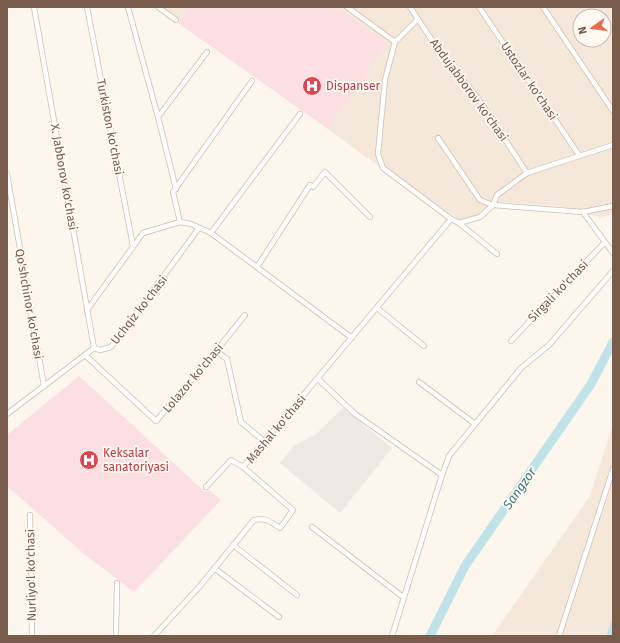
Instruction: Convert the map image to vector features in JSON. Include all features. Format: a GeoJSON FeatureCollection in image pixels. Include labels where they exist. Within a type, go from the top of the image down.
{"type":"FeatureCollection","features":[{"type":"Feature","properties":{"kind":"street","name":"X. Jabborov ko'chasi"},"geometry":{"type":"LineString","coordinates":[[34,7],[94,348]]}},
{"type":"Feature","properties":{"kind":"street","name":"Turkiston ko'chasi"},"geometry":{"type":"LineString","coordinates":[[87,7],[133,246]]}},
{"type":"Feature","properties":{"kind":"street"},"geometry":{"type":"LineString","coordinates":[[128,7],[176,188]]}},
{"type":"Feature","properties":{"kind":"street"},"geometry":{"type":"LineString","coordinates":[[158,7],[176,20]]}},
{"type":"Feature","properties":{"kind":"street"},"geometry":{"type":"LineString","coordinates":[[347,7],[395,42]]}},
{"type":"Feature","properties":{"kind":"street","name":"Abdujabborov ko'chasi"},"geometry":{"type":"LineString","coordinates":[[410,7],[441,54],[477,98],[527,172]]}},
{"type":"Feature","properties":{"kind":"street","name":"Ustozlar ko'chasi"},"geometry":{"type":"LineString","coordinates":[[479,7],[579,156]]}},
{"type":"Feature","properties":{"kind":"street"},"geometry":{"type":"LineString","coordinates":[[543,7],[613,111]]}},
{"type":"Feature","properties":{"kind":"street"},"geometry":{"type":"LineString","coordinates":[[418,19],[395,42],[385,80],[378,154],[383,168],[451,220],[459,223],[497,254]]}},
{"type":"Feature","properties":{"kind":"street"},"geometry":{"type":"LineString","coordinates":[[158,118],[207,52]]}},
{"type":"Feature","properties":{"kind":"street"},"geometry":{"type":"LineString","coordinates":[[180,222],[173,192],[252,81]]}},
{"type":"Feature","properties":{"kind":"street"},"geometry":{"type":"LineString","coordinates":[[211,233],[300,114]]}},
{"type":"Feature","properties":{"kind":"street"},"geometry":{"type":"LineString","coordinates":[[438,138],[480,200],[493,205],[583,212],[613,206]]}},
{"type":"Feature","properties":{"kind":"street"},"geometry":{"type":"LineString","coordinates":[[459,223],[480,217],[493,205],[497,195],[527,172],[593,153],[613,145]]}},
{"type":"Feature","properties":{"kind":"street"},"geometry":{"type":"LineString","coordinates":[[257,267],[310,185],[313,187],[325,172],[370,218]]}},
{"type":"Feature","properties":{"kind":"street","name":"Qo'shchinor ko'chasi"},"geometry":{"type":"LineString","coordinates":[[7,174],[44,386]]}},
{"type":"Feature","properties":{"kind":"street"},"geometry":{"type":"LineString","coordinates":[[583,212],[613,253]]}},
{"type":"Feature","properties":{"kind":"street","name":"Mashal ko'chasi"},"geometry":{"type":"LineString","coordinates":[[154,636],[254,520],[262,518],[267,519],[280,528],[294,510],[243,467],[451,220]]}},
{"type":"Feature","properties":{"kind":"street"},"geometry":{"type":"LineString","coordinates":[[87,310],[143,233],[180,222],[211,233],[352,338]]}},
{"type":"Feature","properties":{"kind":"street","name":"Uchqiz ko'chasi"},"geometry":{"type":"LineString","coordinates":[[7,414],[94,348],[100,350],[111,347],[199,228]]}},
{"type":"Feature","properties":{"kind":"street","name":"Sirgali ko'chasi"},"geometry":{"type":"LineString","coordinates":[[511,340],[605,242]]}},
{"type":"Feature","properties":{"kind":"street"},"geometry":{"type":"LineString","coordinates":[[392,636],[403,597],[449,456],[522,368],[549,345],[613,271]]}},
{"type":"Feature","properties":{"kind":"street"},"geometry":{"type":"LineString","coordinates":[[377,308],[424,346]]}},
{"type":"Feature","properties":{"kind":"street","name":"Lolazor ko'chasi"},"geometry":{"type":"LineString","coordinates":[[84,355],[156,421],[216,351],[244,315]]}},
{"type":"Feature","properties":{"kind":"street"},"geometry":{"type":"LineString","coordinates":[[216,351],[226,359],[241,422],[265,442]]}},
{"type":"Feature","properties":{"kind":"street"},"geometry":{"type":"LineString","coordinates":[[318,379],[355,414],[442,475]]}},
{"type":"Feature","properties":{"kind":"street"},"geometry":{"type":"LineString","coordinates":[[418,382],[475,424]]}},
{"type":"Feature","properties":{"kind":"street"},"geometry":{"type":"LineString","coordinates":[[206,487],[231,460],[243,467]]}},
{"type":"Feature","properties":{"kind":"street"},"geometry":{"type":"LineString","coordinates":[[559,636],[613,469]]}},
{"type":"Feature","properties":{"kind":"street","name":"Nurliyo'l ko'chasi"},"geometry":{"type":"LineString","coordinates":[[30,515],[32,636]]}},
{"type":"Feature","properties":{"kind":"street"},"geometry":{"type":"LineString","coordinates":[[312,527],[403,597]]}},
{"type":"Feature","properties":{"kind":"street"},"geometry":{"type":"LineString","coordinates":[[233,545],[297,595]]}},
{"type":"Feature","properties":{"kind":"street"},"geometry":{"type":"LineString","coordinates":[[214,568],[279,616]]}},
{"type":"Feature","properties":{"kind":"street"},"geometry":{"type":"LineString","coordinates":[[116,636],[117,583]]}},
{"type":"Feature","properties":{"kind":"shaded area"},"geometry":{"type":"Polygon","coordinates":[[[161,7],[613,7],[613,214],[600,218],[567,207],[500,202],[467,225],[366,157],[161,7]]]}},
{"type":"Feature","properties":{"kind":"shaded area","name":"Dispanser"},"geometry":{"type":"Polygon","coordinates":[[[190,7],[336,7],[387,44],[328,129],[178,23],[190,7]]]}},
{"type":"Feature","properties":{"kind":"shaded area","name":"Keksalar sanatoriyasi"},"geometry":{"type":"Polygon","coordinates":[[[79,376],[205,492],[209,490],[221,500],[134,592],[83,553],[7,486],[7,435],[79,376]]]}},
{"type":"Feature","properties":{"kind":"shaded area"},"geometry":{"type":"Polygon","coordinates":[[[343,408],[392,448],[340,513],[280,463],[294,446],[316,434],[343,408]]]}},
{"type":"Feature","properties":{"kind":"shaded area"},"geometry":{"type":"Polygon","coordinates":[[[613,424],[613,636],[492,636],[590,496],[613,424]]]}},
{"type":"Feature","properties":{"kind":"waterway","name":"Sangzor"},"geometry":{"type":"LineString","coordinates":[[430,636],[465,566],[591,384],[613,342]]}},
{"type":"Feature","properties":{"kind":"waterway"},"geometry":{"type":"LineString","coordinates":[[609,636],[613,623]]}},
{"type":"Feature","properties":{"kind":"place","name":"Dispanser"},"geometry":{"type":"Point","coordinates":[312,86]}},
{"type":"Feature","properties":{"kind":"place","name":"Keksalar sanatoriyasi"},"geometry":{"type":"Point","coordinates":[89,460]}}]}
